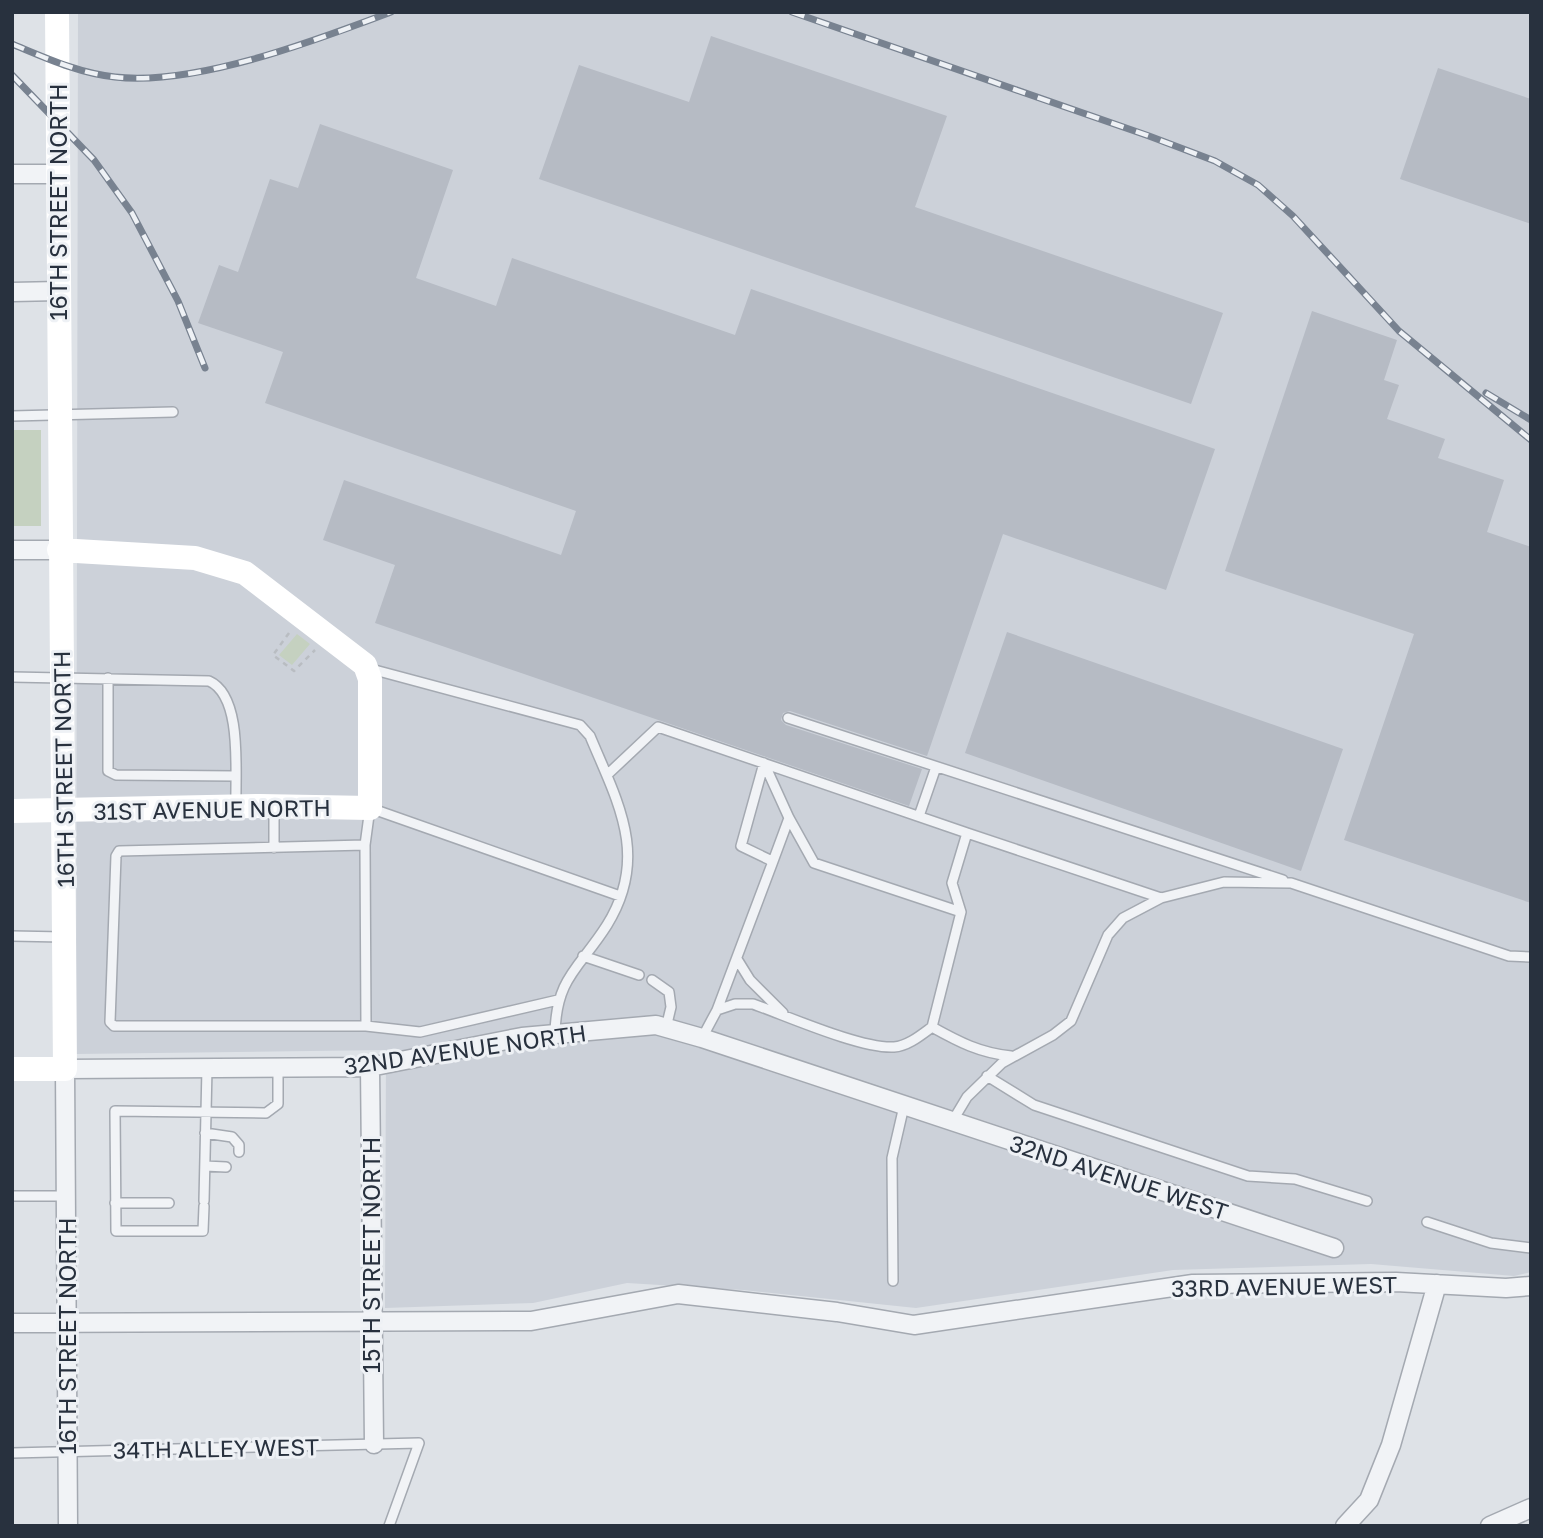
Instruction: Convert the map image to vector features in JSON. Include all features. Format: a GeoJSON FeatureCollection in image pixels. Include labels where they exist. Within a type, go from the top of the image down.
{"type":"FeatureCollection","features":[{"type":"Feature","properties":{"kind":"street","name":"16TH STREET NORTH"},"geometry":{"type":"LineString","coordinates":[[57,12],[59,550],[65,811],[68,1526]]}},
{"type":"Feature","properties":{"kind":"street"},"geometry":{"type":"LineString","coordinates":[[12,174],[58,174]]}},
{"type":"Feature","properties":{"kind":"street"},"geometry":{"type":"LineString","coordinates":[[12,292],[59,291]]}},
{"type":"Feature","properties":{"kind":"street"},"geometry":{"type":"LineString","coordinates":[[12,550],[195,558],[245,573],[369,668],[370,808]]}},
{"type":"Feature","properties":{"kind":"street","name":"31ST AVENUE NORTH"},"geometry":{"type":"LineString","coordinates":[[12,811],[274,806],[370,808]]}},
{"type":"Feature","properties":{"kind":"street","name":"32ND AVENUE NORTH"},"geometry":{"type":"LineString","coordinates":[[12,1069],[370,1067],[523,1037],[656,1025],[904,1106]]}},
{"type":"Feature","properties":{"kind":"street","name":"15TH STREET NORTH"},"geometry":{"type":"LineString","coordinates":[[370,1067],[374,1444]]}},
{"type":"Feature","properties":{"kind":"street","name":"32ND AVENUE WEST"},"geometry":{"type":"LineString","coordinates":[[904,1106],[1334,1248]]}},
{"type":"Feature","properties":{"kind":"street","name":"33RD AVENUE WEST"},"geometry":{"type":"LineString","coordinates":[[12,1323],[531,1321],[678,1294],[914,1325],[1193,1284],[1531,1286]]}},
{"type":"Feature","properties":{"kind":"street"},"geometry":{"type":"LineString","coordinates":[[1345,1526],[1369,1500],[1391,1445],[1437,1284]]}},
{"type":"Feature","properties":{"kind":"street"},"geometry":{"type":"LineString","coordinates":[[1490,1526],[1531,1508]]}},
{"type":"Feature","properties":{"kind":"lane"},"geometry":{"type":"LineString","coordinates":[[12,416],[173,412]]}},
{"type":"Feature","properties":{"kind":"lane"},"geometry":{"type":"LineString","coordinates":[[369,668],[580,725],[590,736],[626,823],[628,864],[620,896],[607,925],[569,973],[558,1000],[555,1034]]}},
{"type":"Feature","properties":{"kind":"lane"},"geometry":{"type":"LineString","coordinates":[[12,677],[209,681],[220,686],[229,700],[236,807]]}},
{"type":"Feature","properties":{"kind":"lane"},"geometry":{"type":"LineString","coordinates":[[108,678],[108,771],[116,775],[235,776]]}},
{"type":"Feature","properties":{"kind":"lane"},"geometry":{"type":"LineString","coordinates":[[788,718],[1508,956],[1531,957]]}},
{"type":"Feature","properties":{"kind":"lane"},"geometry":{"type":"LineString","coordinates":[[607,775],[656,727],[1161,898]]}},
{"type":"Feature","properties":{"kind":"lane"},"geometry":{"type":"LineString","coordinates":[[764,762],[789,818],[814,863],[961,912]]}},
{"type":"Feature","properties":{"kind":"lane"},"geometry":{"type":"LineString","coordinates":[[764,762],[741,846],[770,860],[772,864]]}},
{"type":"Feature","properties":{"kind":"lane"},"geometry":{"type":"LineString","coordinates":[[919,816],[936,767]]}},
{"type":"Feature","properties":{"kind":"lane"},"geometry":{"type":"LineString","coordinates":[[274,806],[274,848]]}},
{"type":"Feature","properties":{"kind":"lane"},"geometry":{"type":"LineString","coordinates":[[366,1026],[365,845],[370,808],[620,896]]}},
{"type":"Feature","properties":{"kind":"lane"},"geometry":{"type":"LineString","coordinates":[[702,1038],[717,1010],[789,818]]}},
{"type":"Feature","properties":{"kind":"lane"},"geometry":{"type":"LineString","coordinates":[[717,1010],[735,1004],[753,1004],[866,1042],[895,1047],[917,1038],[932,1027],[961,912],[952,883],[967,833]]}},
{"type":"Feature","properties":{"kind":"lane"},"geometry":{"type":"LineString","coordinates":[[365,845],[117,852],[110,1022],[114,1026],[366,1026],[420,1032],[558,1000]]}},
{"type":"Feature","properties":{"kind":"lane"},"geometry":{"type":"LineString","coordinates":[[953,1122],[967,1097],[988,1076],[1013,1056],[1053,1035],[1071,1021],[1108,935],[1123,918],[1161,898],[1224,882],[1291,883]]}},
{"type":"Feature","properties":{"kind":"lane"},"geometry":{"type":"LineString","coordinates":[[12,936],[65,937]]}},
{"type":"Feature","properties":{"kind":"lane"},"geometry":{"type":"LineString","coordinates":[[583,956],[639,975]]}},
{"type":"Feature","properties":{"kind":"lane"},"geometry":{"type":"LineString","coordinates":[[737,959],[750,980],[785,1015]]}},
{"type":"Feature","properties":{"kind":"lane"},"geometry":{"type":"LineString","coordinates":[[652,981],[669,992],[671,1007],[666,1028]]}},
{"type":"Feature","properties":{"kind":"lane"},"geometry":{"type":"LineString","coordinates":[[932,1027],[965,1046],[986,1054],[1013,1056]]}},
{"type":"Feature","properties":{"kind":"lane"},"geometry":{"type":"LineString","coordinates":[[207,1068],[206,1113],[205,1133],[205,1166],[203,1231],[116,1231],[115,1111],[206,1113],[266,1113],[278,1104],[278,1068]]}},
{"type":"Feature","properties":{"kind":"lane"},"geometry":{"type":"LineString","coordinates":[[988,1076],[1034,1105],[1248,1176],[1295,1179],[1367,1201]]}},
{"type":"Feature","properties":{"kind":"lane"},"geometry":{"type":"LineString","coordinates":[[893,1281],[892,1158],[904,1106]]}},
{"type":"Feature","properties":{"kind":"lane"},"geometry":{"type":"LineString","coordinates":[[205,1133],[232,1137],[239,1145],[239,1152]]}},
{"type":"Feature","properties":{"kind":"lane"},"geometry":{"type":"LineString","coordinates":[[205,1166],[226,1167]]}},
{"type":"Feature","properties":{"kind":"lane"},"geometry":{"type":"LineString","coordinates":[[12,1196],[66,1196]]}},
{"type":"Feature","properties":{"kind":"lane"},"geometry":{"type":"LineString","coordinates":[[115,1203],[169,1203]]}},
{"type":"Feature","properties":{"kind":"lane"},"geometry":{"type":"LineString","coordinates":[[1427,1222],[1491,1243],[1531,1248]]}},
{"type":"Feature","properties":{"kind":"lane","name":"34TH ALLEY WEST"},"geometry":{"type":"LineString","coordinates":[[12,1453],[419,1443],[389,1526]]}},
{"type":"Feature","properties":{"kind":"path"},"geometry":{"type":"LineString","coordinates":[[294,625],[273,654],[294,671],[320,645]]}},
{"type":"Feature","properties":{"kind":"shaded area"},"geometry":{"type":"Polygon","coordinates":[[[78,12],[1531,12],[1531,1272],[1514,1276],[1371,1264],[1173,1270],[916,1308],[743,1290],[627,1283],[533,1303],[385,1308],[386,1050],[76,1054],[78,12]]]}},
{"type":"Feature","properties":{"kind":"green space"},"geometry":{"type":"Polygon","coordinates":[[[12,430],[41,430],[41,526],[12,526],[12,430]]]}},
{"type":"Feature","properties":{"kind":"green space"},"geometry":{"type":"Polygon","coordinates":[[[297,634],[310,644],[292,665],[279,655],[297,634]]]}},
{"type":"Feature","properties":{"kind":"building"},"geometry":{"type":"Polygon","coordinates":[[[711,36],[947,116],[915,207],[1223,313],[1191,404],[539,179],[579,65],[689,102],[711,36]]]}},
{"type":"Feature","properties":{"kind":"building"},"geometry":{"type":"Polygon","coordinates":[[[1438,68],[1531,99],[1531,224],[1400,179],[1438,68]]]}},
{"type":"Feature","properties":{"kind":"building"},"geometry":{"type":"Polygon","coordinates":[[[320,124],[453,170],[416,278],[496,306],[512,258],[735,335],[751,289],[1215,449],[1166,590],[1003,534],[927,756],[790,711],[783,713],[781,720],[786,725],[922,769],[909,806],[375,623],[395,565],[323,540],[344,480],[561,555],[576,511],[265,403],[283,352],[198,323],[219,265],[238,272],[270,179],[298,188],[320,124]]]}},
{"type":"Feature","properties":{"kind":"building"},"geometry":{"type":"Polygon","coordinates":[[[1312,311],[1397,340],[1384,380],[1399,385],[1387,419],[1445,439],[1438,458],[1504,480],[1487,532],[1531,547],[1531,903],[1344,840],[1414,634],[1225,571],[1312,311]]]}},
{"type":"Feature","properties":{"kind":"building"},"geometry":{"type":"Polygon","coordinates":[[[1007,632],[1343,749],[1301,871],[965,753],[1007,632]]]}},
{"type":"Feature","properties":{"kind":"railway"},"geometry":{"type":"LineString","coordinates":[[12,44],[88,72],[115,77],[147,78],[181,75],[254,59],[391,12]]}},
{"type":"Feature","properties":{"kind":"railway"},"geometry":{"type":"LineString","coordinates":[[792,12],[1149,136],[1215,161],[1258,185],[1293,216],[1399,331],[1531,440]]}},
{"type":"Feature","properties":{"kind":"railway"},"geometry":{"type":"LineString","coordinates":[[12,75],[94,160],[132,213],[178,301],[205,368]]}},
{"type":"Feature","properties":{"kind":"railway"},"geometry":{"type":"LineString","coordinates":[[1486,393],[1531,420]]}}]}
